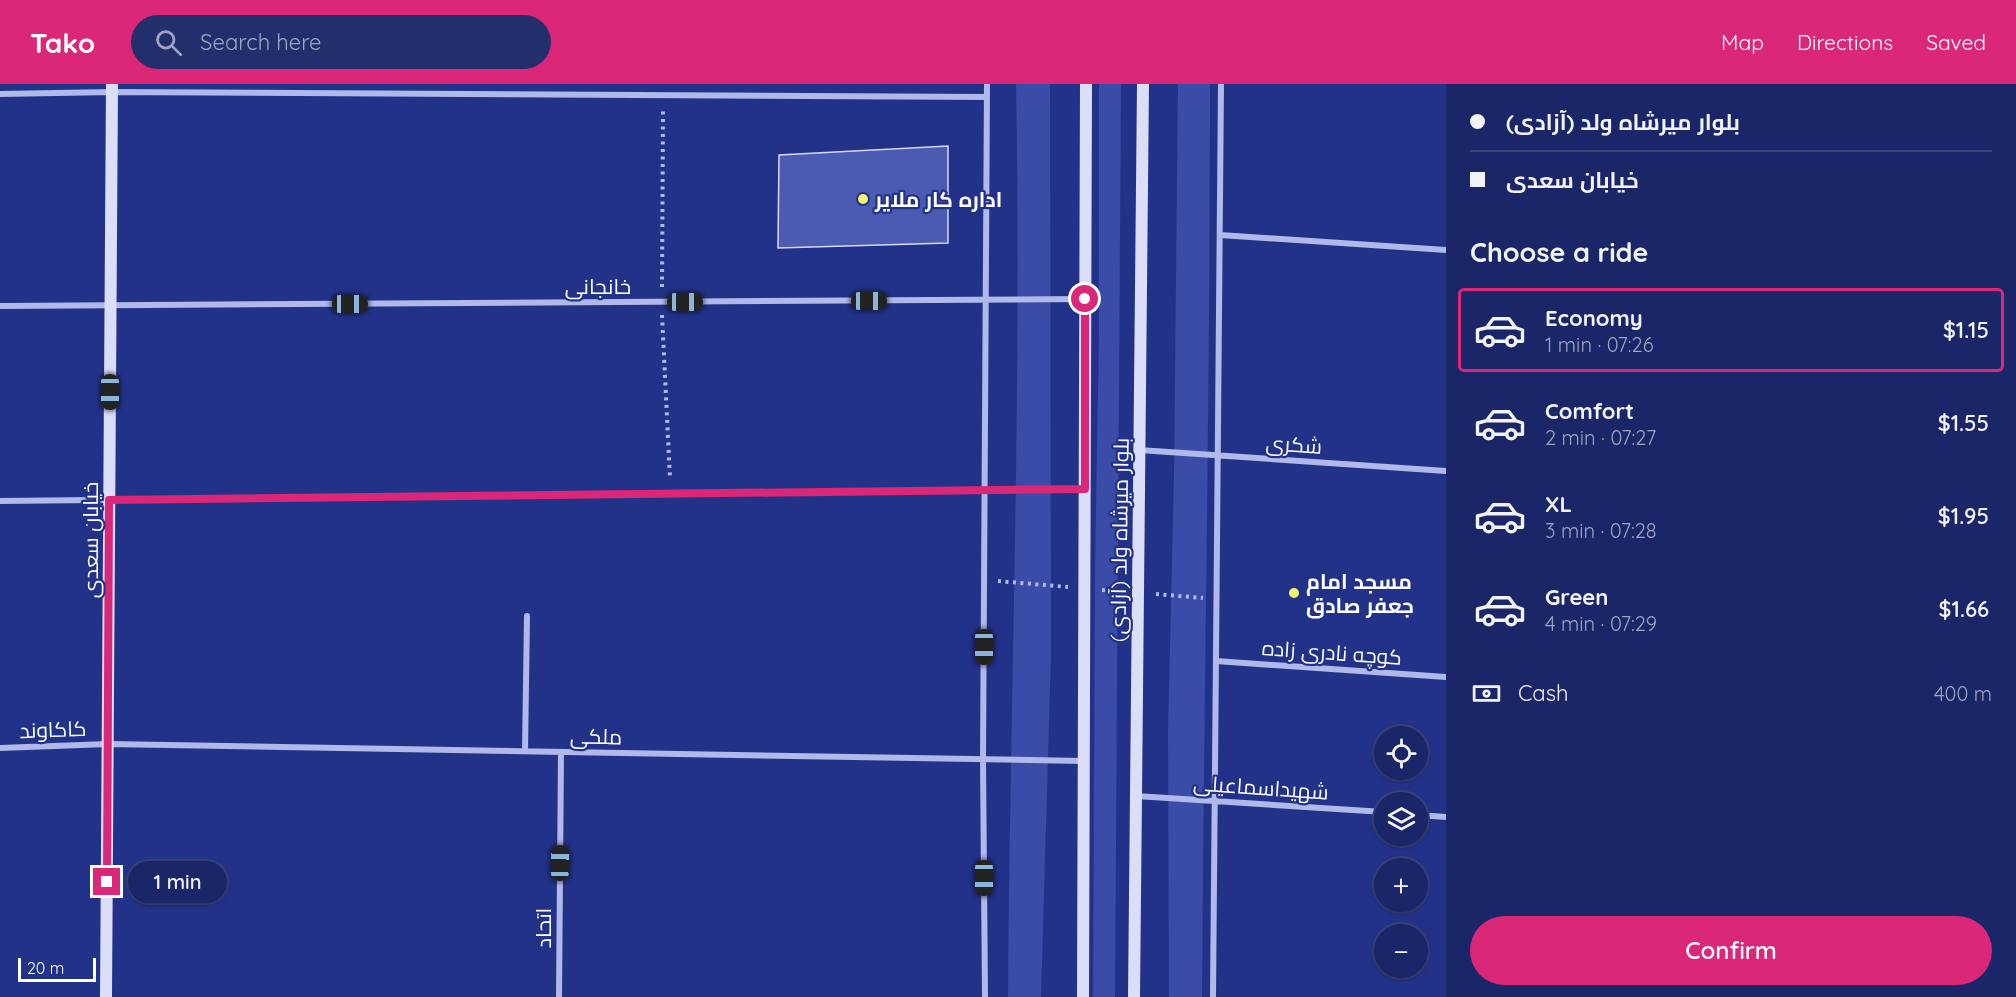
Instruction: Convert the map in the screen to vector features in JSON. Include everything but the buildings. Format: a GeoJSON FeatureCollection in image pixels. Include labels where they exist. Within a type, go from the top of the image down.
{"type":"FeatureCollection","features":[{"type":"Feature","properties":{"kind":"main road","name":"بلوار میرشاه ولد (آزادی)"},"geometry":{"type":"LineString","coordinates":[[1083,997],[1086,84]]}},
{"type":"Feature","properties":{"kind":"main road","name":"بلوار میرشاه ولد (آزادی)"},"geometry":{"type":"LineString","coordinates":[[1134,997],[1143,84]]}},
{"type":"Feature","properties":{"kind":"main road","name":"خیابان سعدی"},"geometry":{"type":"LineString","coordinates":[[106,997],[112,88]]}},
{"type":"Feature","properties":{"kind":"street"},"geometry":{"type":"LineString","coordinates":[[985,997],[984,300],[987,84]]}},
{"type":"Feature","properties":{"kind":"street"},"geometry":{"type":"LineString","coordinates":[[1213,997],[1221,84]]}},
{"type":"Feature","properties":{"kind":"street"},"geometry":{"type":"LineString","coordinates":[[0,94],[112,88],[987,97]]}},
{"type":"Feature","properties":{"kind":"street"},"geometry":{"type":"LineString","coordinates":[[1220,234],[1446,250]]}},
{"type":"Feature","properties":{"kind":"street","name":"خانجانی"},"geometry":{"type":"LineString","coordinates":[[0,306],[1085,299]]}},
{"type":"Feature","properties":{"kind":"street","name":"شکری"},"geometry":{"type":"LineString","coordinates":[[1139,450],[1446,471]]}},
{"type":"Feature","properties":{"kind":"street"},"geometry":{"type":"LineString","coordinates":[[0,501],[1085,489]]}},
{"type":"Feature","properties":{"kind":"street"},"geometry":{"type":"LineString","coordinates":[[525,751],[527,616]]}},
{"type":"Feature","properties":{"kind":"street","name":"کوچه نادری زاده"},"geometry":{"type":"LineString","coordinates":[[1216,661],[1446,677]]}},
{"type":"Feature","properties":{"kind":"street","name":"ملکی"},"geometry":{"type":"LineString","coordinates":[[108,744],[1083,760]]}},
{"type":"Feature","properties":{"kind":"street","name":"کاکاوند"},"geometry":{"type":"LineString","coordinates":[[0,748],[108,744]]}},
{"type":"Feature","properties":{"kind":"street","name":"اتحاد"},"geometry":{"type":"LineString","coordinates":[[559,997],[561,752]]}},
{"type":"Feature","properties":{"kind":"street","name":"شهیداسماعیلی"},"geometry":{"type":"LineString","coordinates":[[1136,796],[1374,811]]}},
{"type":"Feature","properties":{"kind":"street"},"geometry":{"type":"LineString","coordinates":[[1428,816],[1446,817]]}},
{"type":"Feature","properties":{"kind":"path"},"geometry":{"type":"LineString","coordinates":[[663,95],[662,302],[670,493]]}},
{"type":"Feature","properties":{"kind":"shaded area"},"geometry":{"type":"Polygon","coordinates":[[[1016,84],[1050,84],[1051,654],[1041,997],[1008,997],[1018,312],[1016,84]]]}},
{"type":"Feature","properties":{"kind":"shaded area"},"geometry":{"type":"Polygon","coordinates":[[[1099,84],[1121,84],[1115,997],[1093,997],[1099,84]]]}},
{"type":"Feature","properties":{"kind":"shaded area"},"geometry":{"type":"Polygon","coordinates":[[[1178,84],[1210,84],[1202,997],[1169,997],[1168,731],[1174,476],[1178,84]]]}},
{"type":"Feature","properties":{"kind":"place","name":"اداره کار ملایر"},"geometry":{"type":"Point","coordinates":[863,199]}},
{"type":"Feature","properties":{"kind":"place","name":"مسجد امام جعفر صادق"},"geometry":{"type":"Point","coordinates":[1294,593]}},
{"type":"Feature","properties":{"kind":"route"},"geometry":{"type":"LineString","coordinates":[[107,882],[109,500],[1085,489],[1085,299]]}}]}
